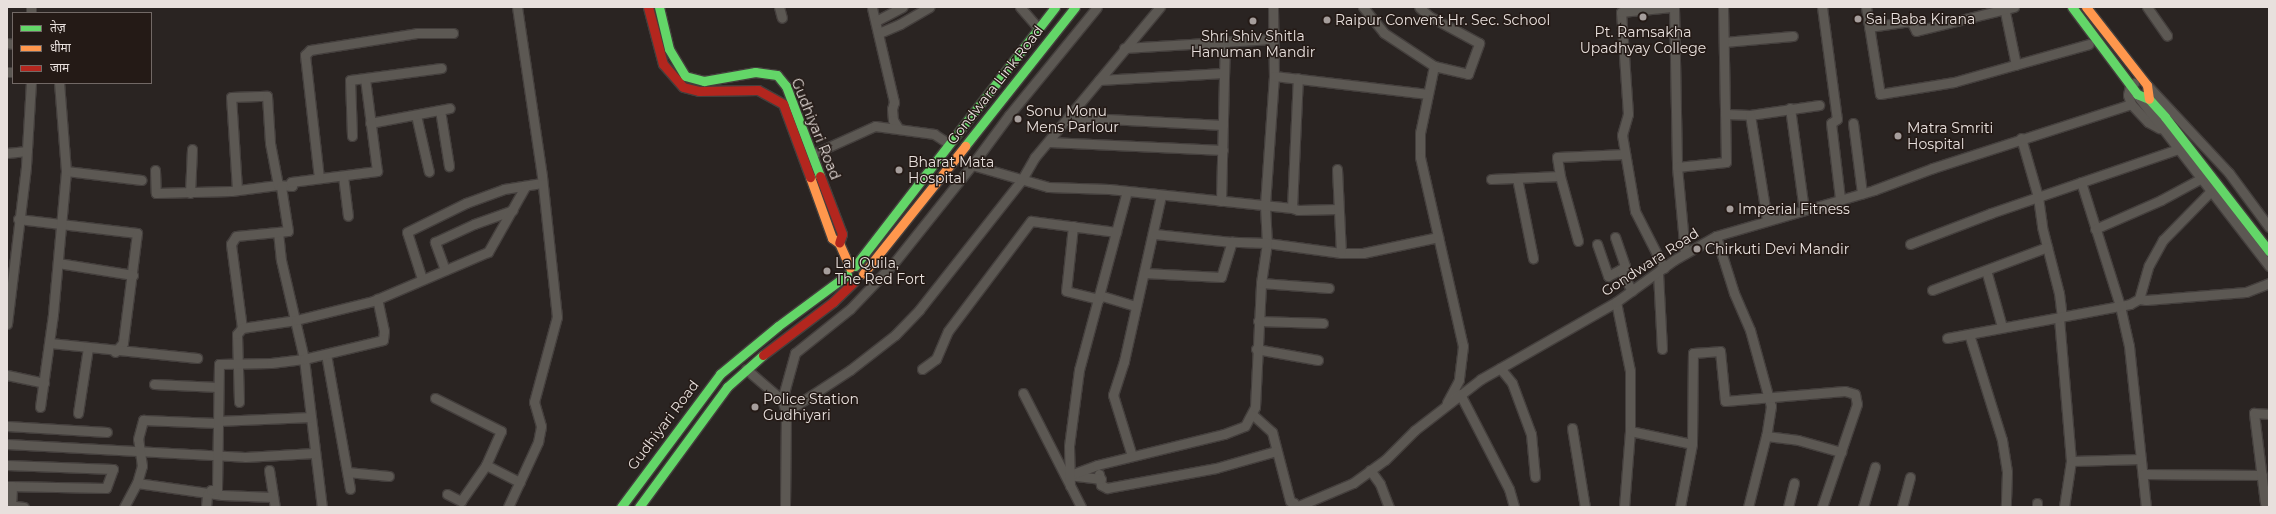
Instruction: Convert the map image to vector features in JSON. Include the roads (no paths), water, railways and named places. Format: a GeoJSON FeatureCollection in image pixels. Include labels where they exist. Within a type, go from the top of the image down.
{"type":"FeatureCollection","features":[{"type":"Feature","properties":{"kind":"street"},"geometry":{"type":"LineString","coordinates":[[508,507],[538,442],[541,426],[534,402],[557,317],[542,183],[517,7]]}},
{"type":"Feature","properties":{"kind":"street","name":"Gudhiyari Road"},"geometry":{"type":"LineString","coordinates":[[620,507],[687,415],[720,374],[778,326],[851,270],[839,242],[832,238],[783,104],[758,90],[699,91],[683,87],[663,64],[659,54],[648,7]]}},
{"type":"Feature","properties":{"kind":"street","name":"Gudhiyari Road"},"geometry":{"type":"LineString","coordinates":[[659,7],[669,49],[677,66],[692,80],[704,82],[755,72],[778,75],[786,86],[813,154],[842,234],[839,242]]}},
{"type":"Feature","properties":{"kind":"street"},"geometry":{"type":"LineString","coordinates":[[779,7],[782,18]]}},
{"type":"Feature","properties":{"kind":"street"},"geometry":{"type":"LineString","coordinates":[[876,21],[902,7]]}},
{"type":"Feature","properties":{"kind":"street"},"geometry":{"type":"LineString","coordinates":[[879,33],[900,24],[930,7]]}},
{"type":"Feature","properties":{"kind":"street"},"geometry":{"type":"LineString","coordinates":[[1020,7],[1038,28]]}},
{"type":"Feature","properties":{"kind":"street","name":"Gondwara Link Road"},"geometry":{"type":"LineString","coordinates":[[851,270],[1055,7]]}},
{"type":"Feature","properties":{"kind":"street","name":"Gondwara Link Road"},"geometry":{"type":"LineString","coordinates":[[860,279],[1075,7]]}},
{"type":"Feature","properties":{"kind":"street"},"geometry":{"type":"LineString","coordinates":[[782,400],[795,352],[850,309],[871,288],[915,238],[972,166],[1009,115],[1097,7]]}},
{"type":"Feature","properties":{"kind":"street"},"geometry":{"type":"LineString","coordinates":[[786,412],[850,370],[895,335],[919,310],[1021,181],[1049,142],[1124,48],[1160,7]]}},
{"type":"Feature","properties":{"kind":"street"},"geometry":{"type":"LineString","coordinates":[[1070,475],[1097,465],[1224,434],[1245,426],[1252,414],[1255,407],[1256,349],[1261,283],[1267,242],[1265,206],[1274,76],[1273,7]]}},
{"type":"Feature","properties":{"kind":"street"},"geometry":{"type":"LineString","coordinates":[[1363,7],[1384,33],[1434,66],[1468,74],[1479,43],[1429,16],[1419,7]]}},
{"type":"Feature","properties":{"kind":"street"},"geometry":{"type":"LineString","coordinates":[[1662,349],[1661,270],[1635,211],[1622,135],[1628,114],[1621,12],[1673,7],[1677,167],[1685,254]]}},
{"type":"Feature","properties":{"kind":"street"},"geometry":{"type":"LineString","coordinates":[[1677,167],[1726,162],[1723,7]]}},
{"type":"Feature","properties":{"kind":"street"},"geometry":{"type":"LineString","coordinates":[[1822,7],[1837,120],[1831,123],[1840,199]]}},
{"type":"Feature","properties":{"kind":"street"},"geometry":{"type":"LineString","coordinates":[[1866,7],[1880,94],[1954,82],[2089,44]]}},
{"type":"Feature","properties":{"kind":"street"},"geometry":{"type":"LineString","coordinates":[[1869,28],[1911,21],[1916,32],[2004,8],[2014,7]]}},
{"type":"Feature","properties":{"kind":"street"},"geometry":{"type":"LineString","coordinates":[[2072,7],[2161,129],[2269,266]]}},
{"type":"Feature","properties":{"kind":"street"},"geometry":{"type":"LineString","coordinates":[[2086,7],[2147,85],[2229,173],[2269,227]]}},
{"type":"Feature","properties":{"kind":"street"},"geometry":{"type":"LineString","coordinates":[[2147,7],[2167,36]]}},
{"type":"Feature","properties":{"kind":"street"},"geometry":{"type":"LineString","coordinates":[[872,8],[894,102],[892,109],[893,120],[898,128]]}},
{"type":"Feature","properties":{"kind":"street"},"geometry":{"type":"LineString","coordinates":[[2004,8],[2016,64]]}},
{"type":"Feature","properties":{"kind":"street"},"geometry":{"type":"LineString","coordinates":[[319,178],[305,55],[310,50],[417,33],[453,33]]}},
{"type":"Feature","properties":{"kind":"street"},"geometry":{"type":"LineString","coordinates":[[1724,42],[1793,36]]}},
{"type":"Feature","properties":{"kind":"street"},"geometry":{"type":"LineString","coordinates":[[1124,48],[1273,39]]}},
{"type":"Feature","properties":{"kind":"street"},"geometry":{"type":"LineString","coordinates":[[1221,201],[1225,41]]}},
{"type":"Feature","properties":{"kind":"street"},"geometry":{"type":"LineString","coordinates":[[659,54],[669,49]]}},
{"type":"Feature","properties":{"kind":"street"},"geometry":{"type":"LineString","coordinates":[[1434,66],[1420,134],[1420,157],[1463,346],[1459,380],[1445,406]]}},
{"type":"Feature","properties":{"kind":"street"},"geometry":{"type":"LineString","coordinates":[[352,136],[350,80],[441,68]]}},
{"type":"Feature","properties":{"kind":"street"},"geometry":{"type":"LineString","coordinates":[[1099,80],[1224,73]]}},
{"type":"Feature","properties":{"kind":"street"},"geometry":{"type":"LineString","coordinates":[[1274,76],[1428,94]]}},
{"type":"Feature","properties":{"kind":"street"},"geometry":{"type":"LineString","coordinates":[[1292,208],[1298,78]]}},
{"type":"Feature","properties":{"kind":"street"},"geometry":{"type":"LineString","coordinates":[[2141,78],[2130,86],[2128,95],[2130,104],[2148,122],[2161,129]]}},
{"type":"Feature","properties":{"kind":"street"},"geometry":{"type":"LineString","coordinates":[[154,170],[156,193],[231,191],[237,189],[292,186],[291,182],[377,171],[365,79]]}},
{"type":"Feature","properties":{"kind":"street"},"geometry":{"type":"LineString","coordinates":[[7,324],[7,310],[27,151],[31,84]]}},
{"type":"Feature","properties":{"kind":"street"},"geometry":{"type":"LineString","coordinates":[[40,407],[50,343],[66,172],[59,84]]}},
{"type":"Feature","properties":{"kind":"street"},"geometry":{"type":"LineString","coordinates":[[2147,85],[2149,99]]}},
{"type":"Feature","properties":{"kind":"street"},"geometry":{"type":"LineString","coordinates":[[2136,94],[2149,99],[2165,117],[2269,251]]}},
{"type":"Feature","properties":{"kind":"street"},"geometry":{"type":"LineString","coordinates":[[237,189],[231,97],[268,96],[269,130],[288,231],[236,236],[231,244],[242,328]]}},
{"type":"Feature","properties":{"kind":"street","name":"Gondwara Road"},"geometry":{"type":"LineString","coordinates":[[1296,507],[1353,483],[1460,394],[1500,368],[1616,302],[1685,254],[1716,236],[1862,193],[2021,138],[2130,104]]}},
{"type":"Feature","properties":{"kind":"street"},"geometry":{"type":"LineString","coordinates":[[1725,114],[1750,115],[1819,105]]}},
{"type":"Feature","properties":{"kind":"street"},"geometry":{"type":"LineString","coordinates":[[370,123],[450,108]]}},
{"type":"Feature","properties":{"kind":"street"},"geometry":{"type":"LineString","coordinates":[[1790,108],[1804,210]]}},
{"type":"Feature","properties":{"kind":"street"},"geometry":{"type":"LineString","coordinates":[[440,110],[450,166]]}},
{"type":"Feature","properties":{"kind":"street"},"geometry":{"type":"LineString","coordinates":[[416,115],[429,172]]}},
{"type":"Feature","properties":{"kind":"street"},"geometry":{"type":"LineString","coordinates":[[1750,115],[1767,220]]}},
{"type":"Feature","properties":{"kind":"street"},"geometry":{"type":"LineString","coordinates":[[1069,117],[1223,125]]}},
{"type":"Feature","properties":{"kind":"street"},"geometry":{"type":"LineString","coordinates":[[1853,123],[1862,193]]}},
{"type":"Feature","properties":{"kind":"street"},"geometry":{"type":"LineString","coordinates":[[813,154],[875,126],[934,134],[948,143]]}},
{"type":"Feature","properties":{"kind":"street"},"geometry":{"type":"LineString","coordinates":[[2021,138],[2038,197],[2047,247],[2059,293],[2062,316],[2059,318],[2072,461],[2064,507]]}},
{"type":"Feature","properties":{"kind":"street"},"geometry":{"type":"LineString","coordinates":[[1049,142],[1223,150]]}},
{"type":"Feature","properties":{"kind":"street"},"geometry":{"type":"LineString","coordinates":[[190,193],[192,149]]}},
{"type":"Feature","properties":{"kind":"street"},"geometry":{"type":"LineString","coordinates":[[1910,244],[2080,182],[2178,149]]}},
{"type":"Feature","properties":{"kind":"street"},"geometry":{"type":"LineString","coordinates":[[7,153],[27,151]]}},
{"type":"Feature","properties":{"kind":"street"},"geometry":{"type":"LineString","coordinates":[[1578,241],[1560,176],[1557,157],[1625,154]]}},
{"type":"Feature","properties":{"kind":"street"},"geometry":{"type":"LineString","coordinates":[[972,166],[1021,181],[1048,187],[1127,191],[1292,208],[1298,210],[1338,209]]}},
{"type":"Feature","properties":{"kind":"street"},"geometry":{"type":"LineString","coordinates":[[1337,169],[1341,253]]}},
{"type":"Feature","properties":{"kind":"street"},"geometry":{"type":"LineString","coordinates":[[66,172],[141,180]]}},
{"type":"Feature","properties":{"kind":"street"},"geometry":{"type":"LineString","coordinates":[[342,176],[348,216]]}},
{"type":"Feature","properties":{"kind":"street"},"geometry":{"type":"LineString","coordinates":[[1490,180],[1560,176]]}},
{"type":"Feature","properties":{"kind":"street"},"geometry":{"type":"LineString","coordinates":[[1517,178],[1533,258]]}},
{"type":"Feature","properties":{"kind":"street"},"geometry":{"type":"LineString","coordinates":[[2095,229],[2161,200],[2200,179]]}},
{"type":"Feature","properties":{"kind":"street"},"geometry":{"type":"LineString","coordinates":[[2080,182],[2120,306],[2129,346],[2146,507]]}},
{"type":"Feature","properties":{"kind":"street"},"geometry":{"type":"LineString","coordinates":[[422,279],[407,232],[466,203],[504,189],[542,183]]}},
{"type":"Feature","properties":{"kind":"street"},"geometry":{"type":"LineString","coordinates":[[239,402],[240,363],[237,334],[242,328],[296,320],[377,299],[488,252],[513,210],[525,186]]}},
{"type":"Feature","properties":{"kind":"street"},"geometry":{"type":"LineString","coordinates":[[1070,486],[1072,412],[1079,370],[1127,191]]}},
{"type":"Feature","properties":{"kind":"street"},"geometry":{"type":"LineString","coordinates":[[2139,299],[2149,265],[2163,240],[2210,192]]}},
{"type":"Feature","properties":{"kind":"street"},"geometry":{"type":"LineString","coordinates":[[1132,456],[1113,395],[1124,360],[1134,306],[1154,234],[1161,195]]}},
{"type":"Feature","properties":{"kind":"street"},"geometry":{"type":"LineString","coordinates":[[445,270],[435,242],[474,224],[513,210]]}},
{"type":"Feature","properties":{"kind":"street"},"geometry":{"type":"LineString","coordinates":[[18,219],[137,233],[124,342],[115,352]]}},
{"type":"Feature","properties":{"kind":"street"},"geometry":{"type":"LineString","coordinates":[[922,369],[936,359],[948,331],[1031,221],[1116,232]]}},
{"type":"Feature","properties":{"kind":"street"},"geometry":{"type":"LineString","coordinates":[[1074,226],[1066,291],[1099,297],[1134,306]]}},
{"type":"Feature","properties":{"kind":"street"},"geometry":{"type":"LineString","coordinates":[[278,232],[281,260],[304,360],[314,453],[322,507]]}},
{"type":"Feature","properties":{"kind":"street"},"geometry":{"type":"LineString","coordinates":[[1154,234],[1232,242],[1267,242],[1341,253],[1363,253],[1438,237]]}},
{"type":"Feature","properties":{"kind":"street"},"geometry":{"type":"LineString","coordinates":[[1716,236],[1734,293],[1750,330],[1771,406],[1766,436],[1748,507]]}},
{"type":"Feature","properties":{"kind":"street"},"geometry":{"type":"LineString","coordinates":[[1597,244],[1608,276],[1625,266],[1615,237]]}},
{"type":"Feature","properties":{"kind":"street"},"geometry":{"type":"LineString","coordinates":[[1144,273],[1221,277],[1232,242]]}},
{"type":"Feature","properties":{"kind":"street"},"geometry":{"type":"LineString","coordinates":[[1932,290],[2047,247]]}},
{"type":"Feature","properties":{"kind":"street"},"geometry":{"type":"LineString","coordinates":[[58,263],[133,275]]}},
{"type":"Feature","properties":{"kind":"street"},"geometry":{"type":"LineString","coordinates":[[860,279],[860,267],[851,270],[860,279],[871,288]]}},
{"type":"Feature","properties":{"kind":"street"},"geometry":{"type":"LineString","coordinates":[[1620,270],[1632,291]]}},
{"type":"Feature","properties":{"kind":"street"},"geometry":{"type":"LineString","coordinates":[[1986,270],[2002,328]]}},
{"type":"Feature","properties":{"kind":"street","name":"Gudhiyari Road"},"geometry":{"type":"LineString","coordinates":[[639,507],[702,419],[727,387],[746,369],[833,302],[860,279]]}},
{"type":"Feature","properties":{"kind":"street"},"geometry":{"type":"LineString","coordinates":[[1261,283],[1329,288]]}},
{"type":"Feature","properties":{"kind":"street"},"geometry":{"type":"LineString","coordinates":[[1947,338],[2130,304],[2139,299],[2146,300],[2246,292],[2269,283]]}},
{"type":"Feature","properties":{"kind":"street"},"geometry":{"type":"LineString","coordinates":[[206,507],[209,493],[211,490],[216,490],[219,364],[271,364],[304,360],[383,340],[384,331],[377,299]]}},
{"type":"Feature","properties":{"kind":"street"},"geometry":{"type":"LineString","coordinates":[[1616,302],[1630,371],[1630,431],[1624,507]]}},
{"type":"Feature","properties":{"kind":"street"},"geometry":{"type":"LineString","coordinates":[[1258,321],[1323,324]]}},
{"type":"Feature","properties":{"kind":"street"},"geometry":{"type":"LineString","coordinates":[[1969,334],[2002,440],[2007,472],[2006,507]]}},
{"type":"Feature","properties":{"kind":"street"},"geometry":{"type":"LineString","coordinates":[[50,343],[115,352],[197,358]]}},
{"type":"Feature","properties":{"kind":"street"},"geometry":{"type":"LineString","coordinates":[[78,413],[88,348]]}},
{"type":"Feature","properties":{"kind":"street"},"geometry":{"type":"LineString","coordinates":[[1256,349],[1318,360]]}},
{"type":"Feature","properties":{"kind":"street"},"geometry":{"type":"LineString","coordinates":[[1680,507],[1692,444],[1693,353],[1720,351],[1725,401],[1769,396],[1845,391],[1855,394],[1857,404],[1822,507]]}},
{"type":"Feature","properties":{"kind":"street"},"geometry":{"type":"LineString","coordinates":[[326,354],[350,489]]}},
{"type":"Feature","properties":{"kind":"street"},"geometry":{"type":"LineString","coordinates":[[1500,368],[1512,383],[1531,434],[1535,477]]}},
{"type":"Feature","properties":{"kind":"street"},"geometry":{"type":"LineString","coordinates":[[746,369],[782,400],[786,412],[785,507]]}},
{"type":"Feature","properties":{"kind":"street"},"geometry":{"type":"LineString","coordinates":[[7,375],[44,383]]}},
{"type":"Feature","properties":{"kind":"street"},"geometry":{"type":"LineString","coordinates":[[154,384],[218,387]]}},
{"type":"Feature","properties":{"kind":"street"},"geometry":{"type":"LineString","coordinates":[[1023,394],[1081,507]]}},
{"type":"Feature","properties":{"kind":"street"},"geometry":{"type":"LineString","coordinates":[[1460,394],[1509,490],[1514,507]]}},
{"type":"Feature","properties":{"kind":"street"},"geometry":{"type":"LineString","coordinates":[[435,398],[502,431],[486,465],[461,502],[447,494]]}},
{"type":"Feature","properties":{"kind":"street"},"geometry":{"type":"LineString","coordinates":[[2265,503],[2254,413],[2269,414]]}},
{"type":"Feature","properties":{"kind":"street"},"geometry":{"type":"LineString","coordinates":[[1252,414],[1272,432],[1277,445],[1276,451],[1290,501],[1294,503],[1292,507]]}},
{"type":"Feature","properties":{"kind":"street"},"geometry":{"type":"LineString","coordinates":[[124,507],[137,483],[142,466],[138,439],[143,420],[217,422],[310,417]]}},
{"type":"Feature","properties":{"kind":"street"},"geometry":{"type":"LineString","coordinates":[[7,426],[107,432]]}},
{"type":"Feature","properties":{"kind":"street"},"geometry":{"type":"LineString","coordinates":[[1572,428],[1585,507]]}},
{"type":"Feature","properties":{"kind":"street"},"geometry":{"type":"LineString","coordinates":[[1630,431],[1692,444]]}},
{"type":"Feature","properties":{"kind":"street"},"geometry":{"type":"LineString","coordinates":[[1766,436],[1798,440],[1841,452]]}},
{"type":"Feature","properties":{"kind":"street"},"geometry":{"type":"LineString","coordinates":[[7,444],[217,456],[274,457],[314,453]]}},
{"type":"Feature","properties":{"kind":"street"},"geometry":{"type":"LineString","coordinates":[[1097,465],[1101,485],[1107,488],[1216,468],[1276,451]]}},
{"type":"Feature","properties":{"kind":"street"},"geometry":{"type":"LineString","coordinates":[[2072,461],[2141,459]]}},
{"type":"Feature","properties":{"kind":"street"},"geometry":{"type":"LineString","coordinates":[[7,465],[113,469],[106,488],[10,486],[10,506],[24,507]]}},
{"type":"Feature","properties":{"kind":"street"},"geometry":{"type":"LineString","coordinates":[[486,465],[520,482]]}},
{"type":"Feature","properties":{"kind":"street"},"geometry":{"type":"LineString","coordinates":[[1863,507],[1875,467]]}},
{"type":"Feature","properties":{"kind":"street"},"geometry":{"type":"LineString","coordinates":[[269,470],[272,497],[275,507]]}},
{"type":"Feature","properties":{"kind":"street"},"geometry":{"type":"LineString","coordinates":[[1370,470],[1380,484],[1389,507]]}},
{"type":"Feature","properties":{"kind":"street"},"geometry":{"type":"LineString","coordinates":[[347,472],[389,476]]}},
{"type":"Feature","properties":{"kind":"street"},"geometry":{"type":"LineString","coordinates":[[2143,474],[2262,475]]}},
{"type":"Feature","properties":{"kind":"street"},"geometry":{"type":"LineString","coordinates":[[1070,475],[1101,479]]}},
{"type":"Feature","properties":{"kind":"street"},"geometry":{"type":"LineString","coordinates":[[1902,507],[1910,477]]}},
{"type":"Feature","properties":{"kind":"street"},"geometry":{"type":"LineString","coordinates":[[137,483],[209,493],[272,497]]}},
{"type":"Feature","properties":{"kind":"street"},"geometry":{"type":"LineString","coordinates":[[1788,507],[1794,483]]}},
{"type":"Feature","properties":{"kind":"place","name":"Pt. Ramsakha Upadhyay College"},"geometry":{"type":"Point","coordinates":[1643,17]}},
{"type":"Feature","properties":{"kind":"place","name":"Sai Baba Kirana"},"geometry":{"type":"Point","coordinates":[1858,19]}},
{"type":"Feature","properties":{"kind":"place","name":"Raipur Convent Hr. Sec. School"},"geometry":{"type":"Point","coordinates":[1327,20]}},
{"type":"Feature","properties":{"kind":"place","name":"Shri Shiv Shitla Hanuman Mandir"},"geometry":{"type":"Point","coordinates":[1253,21]}},
{"type":"Feature","properties":{"kind":"place","name":"Sonu Monu Mens Parlour"},"geometry":{"type":"Point","coordinates":[1018,119]}},
{"type":"Feature","properties":{"kind":"place","name":"Matra Smriti Hospital"},"geometry":{"type":"Point","coordinates":[1898,136]}},
{"type":"Feature","properties":{"kind":"place","name":"Bharat Mata Hospital"},"geometry":{"type":"Point","coordinates":[899,170]}},
{"type":"Feature","properties":{"kind":"place","name":"Imperial Fitness"},"geometry":{"type":"Point","coordinates":[1730,209]}},
{"type":"Feature","properties":{"kind":"place","name":"Chirkuti Devi Mandir"},"geometry":{"type":"Point","coordinates":[1697,249]}},
{"type":"Feature","properties":{"kind":"place","name":"Lal Quila, The Red Fort"},"geometry":{"type":"Point","coordinates":[827,271]}},
{"type":"Feature","properties":{"kind":"place","name":"Police Station Gudhiyari"},"geometry":{"type":"Point","coordinates":[755,407]}}]}
